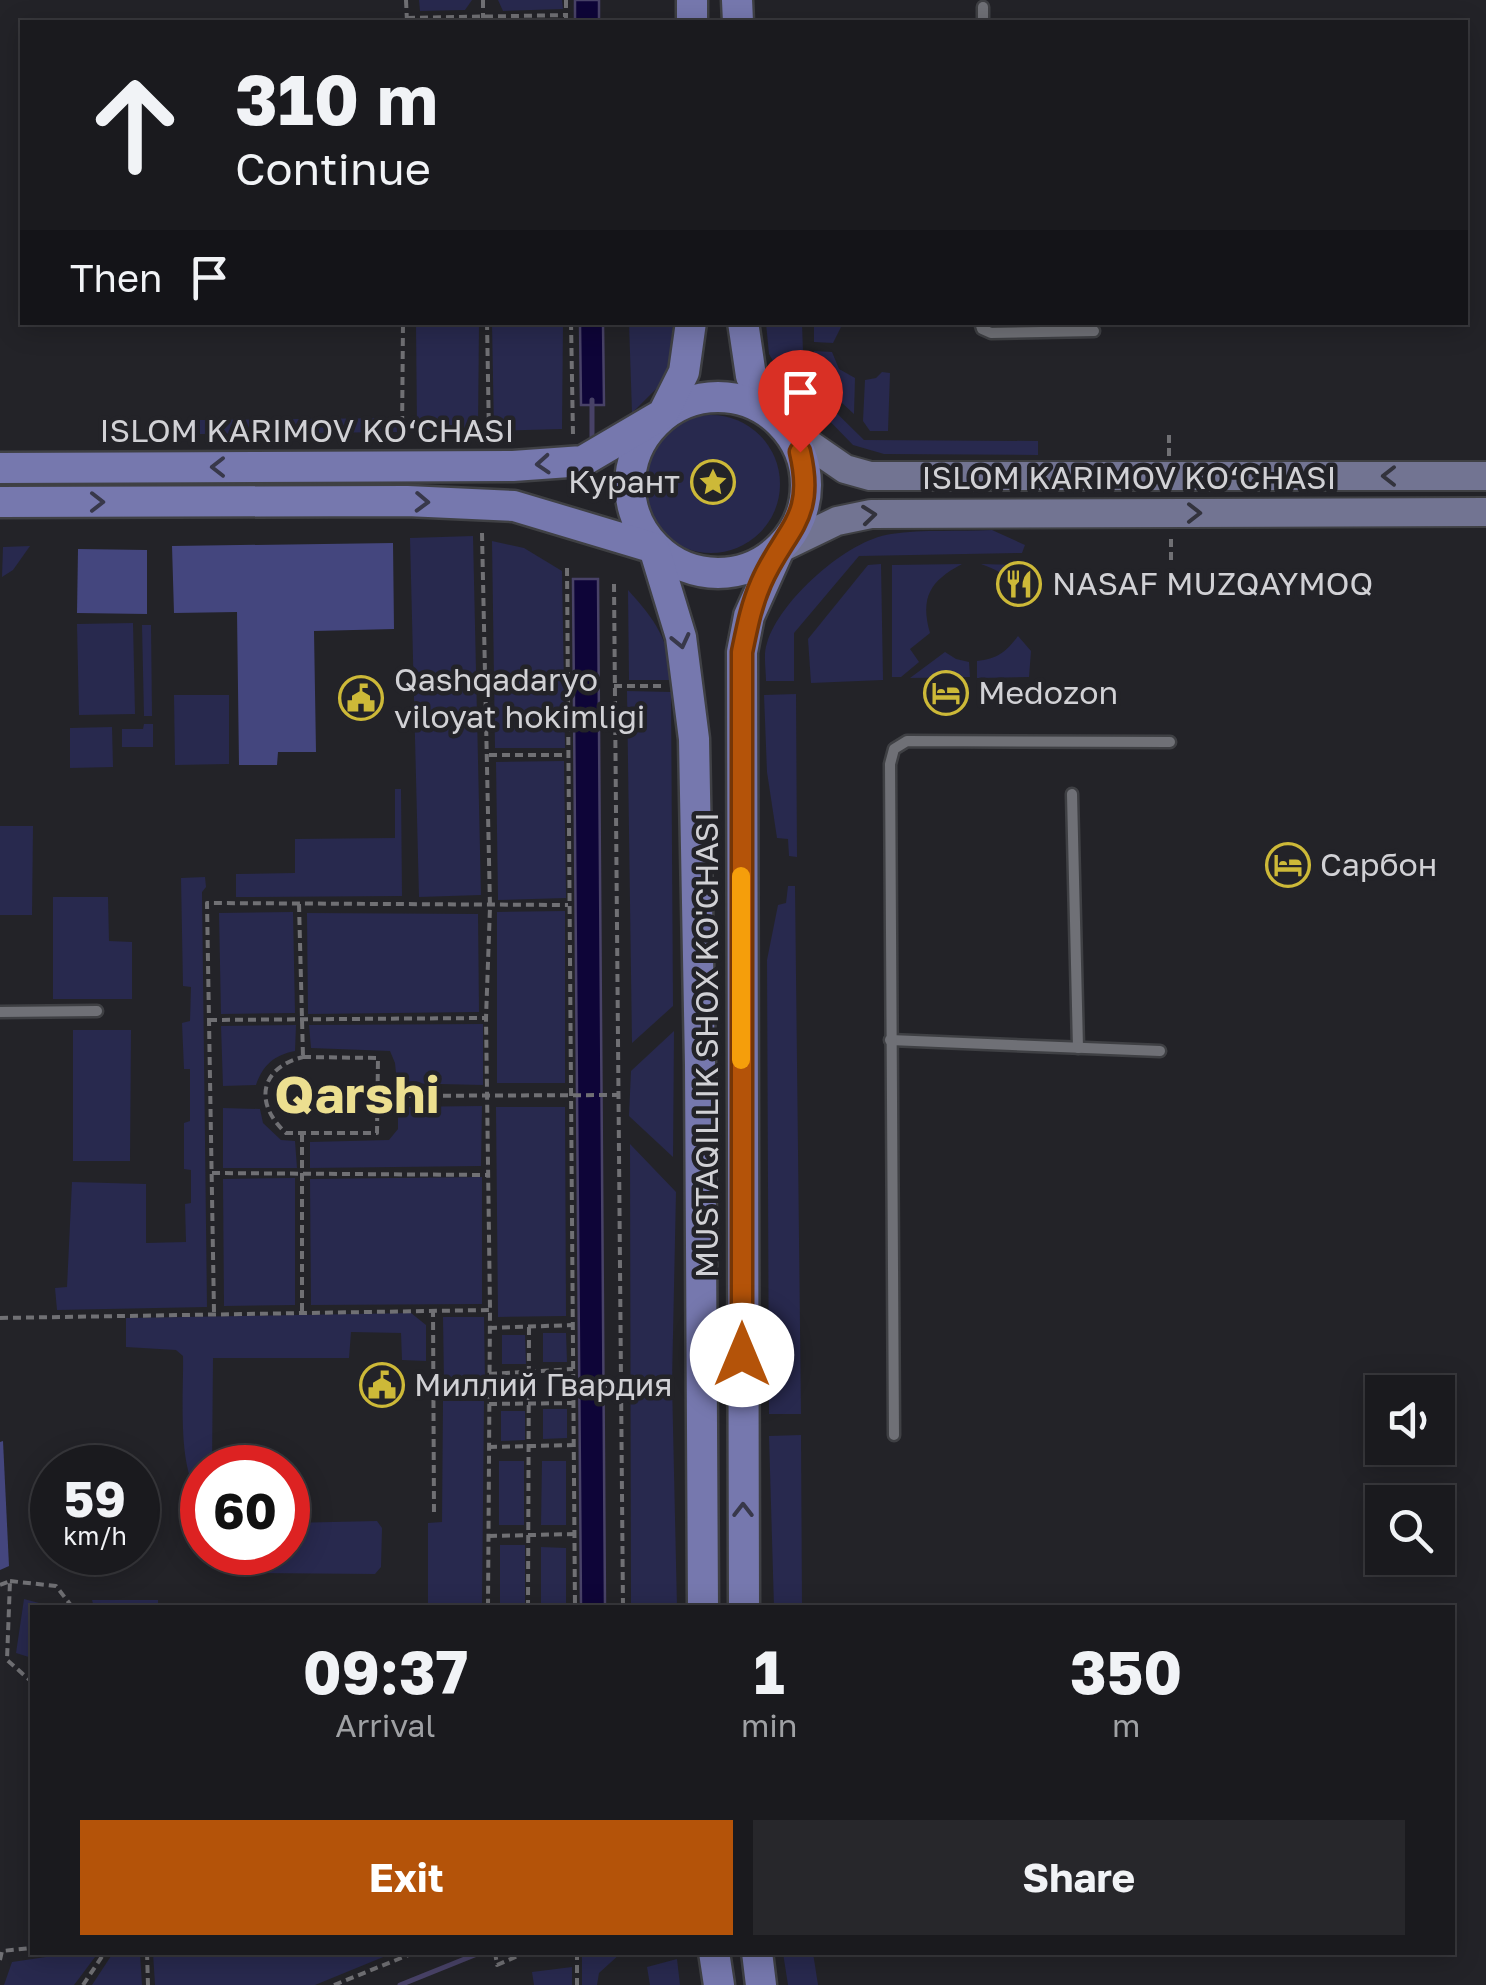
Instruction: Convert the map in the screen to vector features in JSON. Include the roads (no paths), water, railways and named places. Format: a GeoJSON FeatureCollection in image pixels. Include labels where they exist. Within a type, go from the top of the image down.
{"type":"FeatureCollection","features":[{"type":"Feature","properties":{"kind":"main road"},"geometry":{"type":"LineString","coordinates":[[654,548],[637,523],[629,494],[631,464],[642,437],[663,414],[684,372],[692,325]]}},
{"type":"Feature","properties":{"kind":"main road"},"geometry":{"type":"LineString","coordinates":[[0,502],[407,501],[514,506],[654,548],[676,564],[702,572],[730,573],[756,565],[778,550],[795,528],[804,504],[806,478],[800,452],[751,376],[742,325]]}},
{"type":"Feature","properties":{"kind":"main road"},"geometry":{"type":"LineString","coordinates":[[663,414],[687,401],[728,397],[766,411],[787,429]]}},
{"type":"Feature","properties":{"kind":"main road","name":"ISLOM KARIMOV KO‘CHASI"},"geometry":{"type":"LineString","coordinates":[[0,468],[513,466],[584,461],[663,414]]}},
{"type":"Feature","properties":{"kind":"main road","name":"ISLOM KARIMOV KO‘CHASI"},"geometry":{"type":"LineString","coordinates":[[787,429],[845,469],[870,476],[1486,476]]}},
{"type":"Feature","properties":{"kind":"main road","name":"ISLOM KARIMOV KO‘CHASI"},"geometry":{"type":"LineString","coordinates":[[778,550],[837,522],[871,514],[1486,512]]}},
{"type":"Feature","properties":{"kind":"main road","name":"MUSTAQILLIK SHOX KO'CHASI"},"geometry":{"type":"LineString","coordinates":[[654,548],[680,637],[694,739],[703,1605]]}},
{"type":"Feature","properties":{"kind":"main road","name":"MUSTAQILLIK SHOX KO'CHASI"},"geometry":{"type":"LineString","coordinates":[[744,1605],[742,652],[749,616],[778,550]]}},
{"type":"Feature","properties":{"kind":"main road"},"geometry":{"type":"LineString","coordinates":[[714,1955],[719,1985]]}},
{"type":"Feature","properties":{"kind":"main road"},"geometry":{"type":"LineString","coordinates":[[757,1955],[761,1985]]}},
{"type":"Feature","properties":{"kind":"lane"},"geometry":{"type":"LineString","coordinates":[[982,20],[983,7]]}},
{"type":"Feature","properties":{"kind":"lane"},"geometry":{"type":"LineString","coordinates":[[981,325],[991,333],[1094,331]]}},
{"type":"Feature","properties":{"kind":"lane"},"geometry":{"type":"LineString","coordinates":[[894,1435],[890,764],[894,749],[906,741],[1170,742]]}},
{"type":"Feature","properties":{"kind":"lane"},"geometry":{"type":"LineString","coordinates":[[1072,794],[1078,1048]]}},
{"type":"Feature","properties":{"kind":"lane"},"geometry":{"type":"LineString","coordinates":[[0,1012],[97,1011]]}},
{"type":"Feature","properties":{"kind":"lane"},"geometry":{"type":"LineString","coordinates":[[890,1040],[1160,1051]]}},
{"type":"Feature","properties":{"kind":"waterway"},"geometry":{"type":"LineString","coordinates":[[592,400],[592,437]]}},
{"type":"Feature","properties":{"kind":"waterway"},"geometry":{"type":"LineString","coordinates":[[400,1985],[475,1955]]}},
{"type":"Feature","properties":{"kind":"place","name":"Курант"},"geometry":{"type":"Point","coordinates":[713,482]}},
{"type":"Feature","properties":{"kind":"place","name":"NASAF MUZQAYMOQ"},"geometry":{"type":"Point","coordinates":[1019,584]}},
{"type":"Feature","properties":{"kind":"place","name":"Medozon"},"geometry":{"type":"Point","coordinates":[946,693]}},
{"type":"Feature","properties":{"kind":"place","name":"Qashqadaryo viloyat hokimligi"},"geometry":{"type":"Point","coordinates":[361,698]}},
{"type":"Feature","properties":{"kind":"place","name":"Сарбон"},"geometry":{"type":"Point","coordinates":[1288,865]}},
{"type":"Feature","properties":{"kind":"place","name":"Миллий Гвардия"},"geometry":{"type":"Point","coordinates":[382,1385]}},
{"type":"Feature","properties":{"kind":"district","name":"Qarshi"},"geometry":{"type":"Point","coordinates":[357,1095]}}]}
